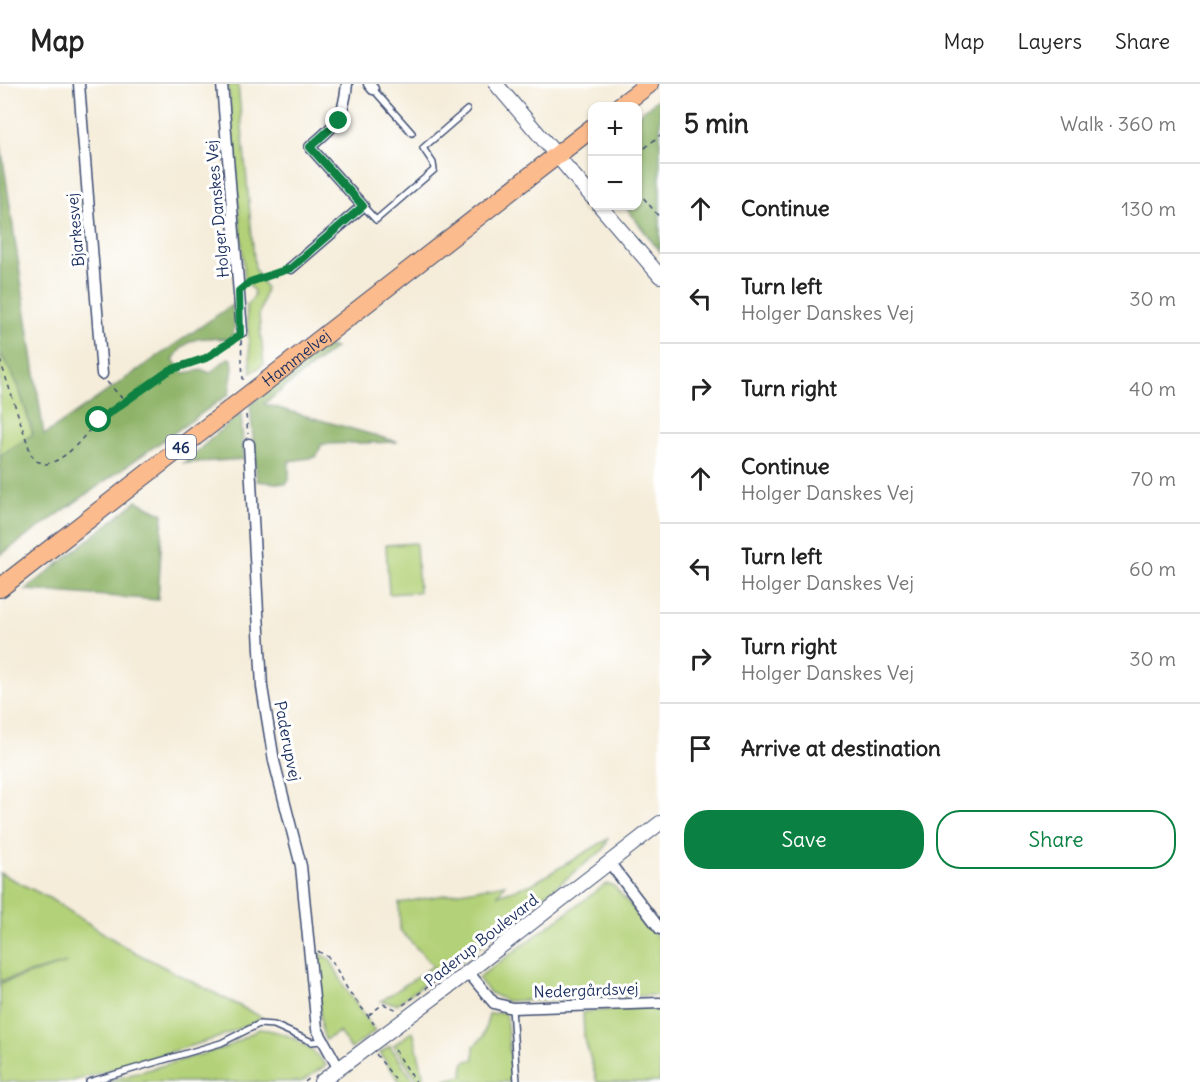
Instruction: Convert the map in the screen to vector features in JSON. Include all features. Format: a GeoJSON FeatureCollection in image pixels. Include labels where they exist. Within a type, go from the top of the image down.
{"type":"FeatureCollection","features":[{"type":"Feature","properties":{"kind":"highway"},"geometry":{"type":"LineString","coordinates":[[625,102],[649,84]]}},
{"type":"Feature","properties":{"kind":"highway","name":"Hammelvej"},"geometry":{"type":"LineString","coordinates":[[0,588],[588,131]]}},
{"type":"Feature","properties":{"kind":"street","name":"Bjarkesvej"},"geometry":{"type":"LineString","coordinates":[[79,84],[102,374]]}},
{"type":"Feature","properties":{"kind":"street","name":"Holger Danskes Vej"},"geometry":{"type":"LineString","coordinates":[[222,84],[241,333]]}},
{"type":"Feature","properties":{"kind":"street"},"geometry":{"type":"LineString","coordinates":[[291,268],[363,206],[310,147],[339,121],[345,108],[347,84]]}},
{"type":"Feature","properties":{"kind":"street"},"geometry":{"type":"LineString","coordinates":[[496,84],[588,192]]}},
{"type":"Feature","properties":{"kind":"street"},"geometry":{"type":"LineString","coordinates":[[603,210],[660,276]]}},
{"type":"Feature","properties":{"kind":"street","name":"Paderupvej"},"geometry":{"type":"LineString","coordinates":[[249,444],[262,687],[274,761],[301,866],[317,1029],[321,1041],[339,1069]]}},
{"type":"Feature","properties":{"kind":"street","name":"Paderup Boulevard"},"geometry":{"type":"LineString","coordinates":[[321,1082],[468,972],[660,823]]}},
{"type":"Feature","properties":{"kind":"street"},"geometry":{"type":"LineString","coordinates":[[609,862],[660,929]]}},
{"type":"Feature","properties":{"kind":"street","name":"Nedergårdsvej"},"geometry":{"type":"LineString","coordinates":[[468,972],[494,1003],[512,1008],[660,1003]]}},
{"type":"Feature","properties":{"kind":"lane"},"geometry":{"type":"LineString","coordinates":[[371,87],[412,133]]}},
{"type":"Feature","properties":{"kind":"lane"},"geometry":{"type":"LineString","coordinates":[[363,206],[376,220],[434,170],[433,163],[423,148],[467,110]]}},
{"type":"Feature","properties":{"kind":"lane","name":"Nedergårdsvej"},"geometry":{"type":"LineString","coordinates":[[512,1008],[517,1082]]}},
{"type":"Feature","properties":{"kind":"lane"},"geometry":{"type":"LineString","coordinates":[[89,1082],[221,1043],[259,1024],[274,1025],[312,1042],[321,1041]]}},
{"type":"Feature","properties":{"kind":"path"},"geometry":{"type":"LineString","coordinates":[[642,151],[660,135]]}},
{"type":"Feature","properties":{"kind":"path"},"geometry":{"type":"LineString","coordinates":[[642,196],[660,218]]}},
{"type":"Feature","properties":{"kind":"path"},"geometry":{"type":"LineString","coordinates":[[239,291],[250,282],[291,268]]}},
{"type":"Feature","properties":{"kind":"path"},"geometry":{"type":"LineString","coordinates":[[241,333],[244,384]]}},
{"type":"Feature","properties":{"kind":"path"},"geometry":{"type":"LineString","coordinates":[[0,360],[31,454],[36,461],[46,464],[65,454],[85,437],[99,420],[126,399],[135,396],[170,370],[206,358],[241,333]]}},
{"type":"Feature","properties":{"kind":"path"},"geometry":{"type":"LineString","coordinates":[[102,374],[113,391],[126,399]]}},
{"type":"Feature","properties":{"kind":"path"},"geometry":{"type":"LineString","coordinates":[[246,410],[249,444]]}},
{"type":"Feature","properties":{"kind":"path"},"geometry":{"type":"LineString","coordinates":[[309,948],[332,958],[348,990],[374,1024]]}},
{"type":"Feature","properties":{"kind":"path"},"geometry":{"type":"LineString","coordinates":[[368,1016],[383,1004],[399,1011]]}},
{"type":"Feature","properties":{"kind":"path"},"geometry":{"type":"LineString","coordinates":[[395,1050],[416,1082]]}},
{"type":"Feature","properties":{"kind":"path"},"geometry":{"type":"LineString","coordinates":[[376,1053],[397,1082]]}},
{"type":"Feature","properties":{"kind":"green space"},"geometry":{"type":"Polygon","coordinates":[[[228,84],[238,84],[255,269],[266,288],[259,316],[264,364],[251,373],[246,306],[254,297],[254,291],[245,281],[228,84]]]}},
{"type":"Feature","properties":{"kind":"green space"},"geometry":{"type":"Polygon","coordinates":[[[660,97],[660,252],[628,210],[642,210],[642,112],[660,97]]]}},
{"type":"Feature","properties":{"kind":"green space"},"geometry":{"type":"Polygon","coordinates":[[[0,139],[44,435],[232,305],[235,323],[230,338],[209,338],[190,342],[181,348],[173,360],[184,373],[203,370],[210,373],[228,358],[232,359],[229,394],[0,555],[0,456],[33,434],[18,385],[0,352],[0,139]]]}},
{"type":"Feature","properties":{"kind":"green space"},"geometry":{"type":"Polygon","coordinates":[[[323,344],[335,348],[264,404],[398,442],[322,444],[316,457],[289,461],[289,480],[286,484],[257,481],[250,405],[323,344]]]}},
{"type":"Feature","properties":{"kind":"green space"},"geometry":{"type":"Polygon","coordinates":[[[0,352],[18,385],[33,434],[0,456],[0,352]]]}},
{"type":"Feature","properties":{"kind":"green space"},"geometry":{"type":"Polygon","coordinates":[[[241,412],[244,459],[184,463],[241,412]]]}},
{"type":"Feature","properties":{"kind":"green space"},"geometry":{"type":"Polygon","coordinates":[[[137,501],[163,514],[158,600],[26,590],[137,501]]]}},
{"type":"Feature","properties":{"kind":"green space"},"geometry":{"type":"Polygon","coordinates":[[[416,543],[419,592],[389,594],[386,545],[416,543]]]}},
{"type":"Feature","properties":{"kind":"green space"},"geometry":{"type":"Polygon","coordinates":[[[608,839],[604,849],[453,967],[432,978],[397,1004],[381,1001],[433,966],[400,930],[399,903],[505,884],[498,895],[532,884],[608,839]]]}},
{"type":"Feature","properties":{"kind":"green space"},"geometry":{"type":"Polygon","coordinates":[[[0,873],[49,898],[125,947],[263,1018],[217,1038],[70,1082],[0,1082],[0,983],[67,963],[0,981],[0,873]]]}},
{"type":"Feature","properties":{"kind":"green space"},"geometry":{"type":"Polygon","coordinates":[[[606,884],[614,886],[660,940],[660,995],[507,1001],[490,993],[478,978],[606,884]]]}},
{"type":"Feature","properties":{"kind":"green space"},"geometry":{"type":"Polygon","coordinates":[[[317,952],[330,959],[346,989],[375,1031],[351,1049],[339,1032],[325,1040],[321,1027],[317,952]]]}},
{"type":"Feature","properties":{"kind":"green space"},"geometry":{"type":"Polygon","coordinates":[[[660,1008],[660,1082],[597,1082],[584,1036],[583,1012],[660,1008]]]}},
{"type":"Feature","properties":{"kind":"green space"},"geometry":{"type":"Polygon","coordinates":[[[506,1012],[512,1082],[437,1082],[463,1076],[464,1062],[474,1059],[474,1046],[483,1037],[489,1014],[506,1012]]]}},
{"type":"Feature","properties":{"kind":"green space"},"geometry":{"type":"Polygon","coordinates":[[[259,1029],[278,1032],[296,1040],[305,1045],[326,1065],[301,1082],[105,1082],[227,1047],[259,1029]]]}},
{"type":"Feature","properties":{"kind":"green space"},"geometry":{"type":"Polygon","coordinates":[[[413,1031],[425,1082],[419,1082],[394,1045],[413,1031]]]}},
{"type":"Feature","properties":{"kind":"green space"},"geometry":{"type":"Polygon","coordinates":[[[390,1046],[413,1082],[400,1082],[380,1053],[390,1046]]]}},
{"type":"Feature","properties":{"kind":"route"},"geometry":{"type":"LineString","coordinates":[[99,420],[170,370],[206,358],[240,335],[242,331],[239,291],[250,282],[291,268],[363,206],[310,147],[339,121]]}}]}
